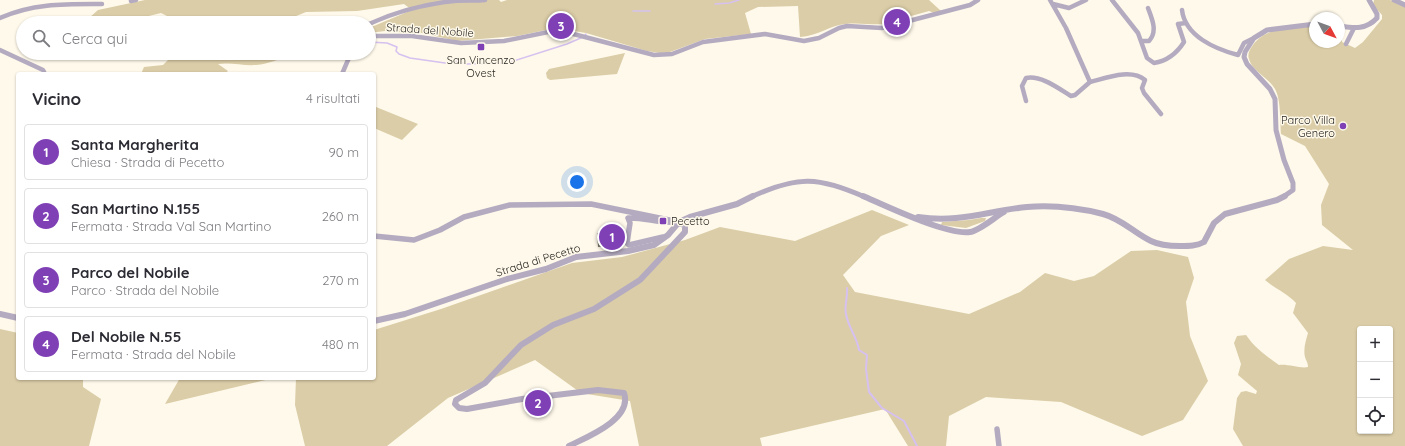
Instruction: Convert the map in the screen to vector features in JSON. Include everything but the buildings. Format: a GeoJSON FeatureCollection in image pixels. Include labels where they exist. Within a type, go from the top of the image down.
{"type":"FeatureCollection","features":[{"type":"Feature","properties":{"kind":"street"},"geometry":{"type":"LineString","coordinates":[[131,1],[136,0]]}},
{"type":"Feature","properties":{"kind":"street"},"geometry":{"type":"LineString","coordinates":[[376,21],[404,11],[437,4],[463,0],[485,0]]}},
{"type":"Feature","properties":{"kind":"street","name":"Strada del Nobile"},"geometry":{"type":"LineString","coordinates":[[376,36],[412,36],[461,43],[504,41],[558,30],[654,55],[672,54],[703,42],[765,34],[804,41],[819,38],[839,28],[847,26],[882,28],[970,5],[978,0]]}},
{"type":"Feature","properties":{"kind":"street"},"geometry":{"type":"LineString","coordinates":[[1051,2],[1069,8],[1086,0]]}},
{"type":"Feature","properties":{"kind":"street"},"geometry":{"type":"LineString","coordinates":[[1112,0],[1138,33],[1147,58],[1154,63],[1163,61],[1183,44],[1183,39],[1178,24],[1186,23]]}},
{"type":"Feature","properties":{"kind":"street"},"geometry":{"type":"LineString","coordinates":[[1345,27],[1367,27],[1377,18],[1377,14],[1369,0]]}},
{"type":"Feature","properties":{"kind":"street"},"geometry":{"type":"LineString","coordinates":[[1394,0],[1405,5]]}},
{"type":"Feature","properties":{"kind":"street"},"geometry":{"type":"LineString","coordinates":[[1051,2],[1066,28],[1090,82]]}},
{"type":"Feature","properties":{"kind":"street"},"geometry":{"type":"LineString","coordinates":[[0,18],[34,5],[102,4]]}},
{"type":"Feature","properties":{"kind":"street"},"geometry":{"type":"LineString","coordinates":[[1142,41],[1149,41],[1155,32],[1148,8]]}},
{"type":"Feature","properties":{"kind":"street"},"geometry":{"type":"LineString","coordinates":[[1182,10],[1183,19],[1197,36],[1208,44],[1236,55],[1244,43],[1263,31],[1273,28],[1309,25]]}},
{"type":"Feature","properties":{"kind":"street"},"geometry":{"type":"LineString","coordinates":[[1346,44],[1354,28]]}},
{"type":"Feature","properties":{"kind":"street"},"geometry":{"type":"LineString","coordinates":[[907,215],[940,220],[952,220],[1004,212],[1019,208],[1056,207],[1104,214],[1119,220],[1156,243],[1177,246],[1193,246],[1206,241],[1216,220],[1223,215],[1243,208],[1273,201],[1291,193],[1294,187],[1284,160],[1276,130],[1275,99],[1270,89],[1247,64],[1244,57],[1247,47],[1254,38]]}},
{"type":"Feature","properties":{"kind":"street"},"geometry":{"type":"LineString","coordinates":[[0,50],[16,57]]}},
{"type":"Feature","properties":{"kind":"street"},"geometry":{"type":"LineString","coordinates":[[22,60],[43,70],[44,72]]}},
{"type":"Feature","properties":{"kind":"street"},"geometry":{"type":"LineString","coordinates":[[343,72],[348,60]]}},
{"type":"Feature","properties":{"kind":"street"},"geometry":{"type":"LineString","coordinates":[[1026,101],[1021,86],[1021,83],[1026,78],[1032,77],[1052,84],[1071,96],[1075,95],[1090,82],[1121,75],[1141,76],[1145,80],[1142,88],[1144,93],[1161,114]]}},
{"type":"Feature","properties":{"kind":"street"},"geometry":{"type":"LineString","coordinates":[[668,235],[629,245],[627,243],[630,222],[628,218],[634,217],[669,224],[679,222],[736,204],[781,185],[808,180],[840,187],[907,215],[954,231],[970,232],[1004,212]]}},
{"type":"Feature","properties":{"kind":"street"},"geometry":{"type":"LineString","coordinates":[[376,236],[414,240],[440,230],[464,217],[510,205],[591,204],[679,222],[685,226],[685,232],[640,280],[594,309],[553,325],[521,345],[485,383],[456,400],[455,404],[459,408],[467,408],[522,399],[598,390],[624,393],[626,400],[625,408],[619,415],[606,426],[570,446]]}},
{"type":"Feature","properties":{"kind":"street","name":"Strada di Pecetto"},"geometry":{"type":"LineString","coordinates":[[376,321],[405,314],[507,279],[546,269],[576,256],[628,251],[654,245],[668,235],[679,222]]}},
{"type":"Feature","properties":{"kind":"street"},"geometry":{"type":"LineString","coordinates":[[0,314],[16,318]]}},
{"type":"Feature","properties":{"kind":"street"},"geometry":{"type":"LineString","coordinates":[[997,429],[999,446]]}},
{"type":"Feature","properties":{"kind":"shaded area"},"geometry":{"type":"Polygon","coordinates":[[[145,0],[499,0],[501,2],[507,0],[929,0],[941,11],[934,13],[929,11],[890,23],[839,25],[812,35],[800,37],[798,6],[758,7],[745,13],[751,34],[705,39],[670,52],[660,53],[647,51],[586,33],[556,28],[517,36],[457,41],[413,31],[410,33],[385,31],[376,32],[376,25],[412,10],[404,4],[357,11],[306,12],[296,16],[167,16],[161,13],[149,16],[91,16],[98,10],[145,0]]]}},
{"type":"Feature","properties":{"kind":"shaded area"},"geometry":{"type":"Polygon","coordinates":[[[1374,0],[1390,0],[1405,6],[1405,446],[1243,446],[1233,429],[1237,398],[1241,392],[1246,391],[1256,394],[1257,391],[1238,375],[1241,364],[1234,343],[1237,336],[1246,335],[1261,352],[1279,365],[1308,367],[1304,351],[1308,333],[1293,313],[1296,303],[1289,296],[1265,280],[1289,259],[1323,246],[1353,250],[1322,225],[1321,205],[1329,184],[1305,146],[1281,134],[1277,93],[1269,81],[1253,67],[1248,55],[1253,45],[1265,34],[1281,29],[1309,26],[1309,48],[1345,48],[1345,43],[1355,48],[1363,42],[1382,19],[1382,15],[1373,5],[1374,0]]]}},
{"type":"Feature","properties":{"kind":"shaded area"},"geometry":{"type":"Polygon","coordinates":[[[625,53],[617,74],[550,80],[547,78],[546,73],[549,69],[625,53]]]}},
{"type":"Feature","properties":{"kind":"shaded area"},"geometry":{"type":"Polygon","coordinates":[[[168,60],[276,60],[265,64],[251,65],[228,63],[218,64],[228,71],[227,72],[142,72],[144,67],[163,65],[168,60]]]}},
{"type":"Feature","properties":{"kind":"shaded area"},"geometry":{"type":"Polygon","coordinates":[[[376,107],[418,124],[402,140],[376,129],[376,107]]]}},
{"type":"Feature","properties":{"kind":"shaded area"},"geometry":{"type":"Polygon","coordinates":[[[872,210],[909,225],[881,236],[843,275],[855,292],[969,314],[1020,292],[1045,273],[1074,281],[1094,276],[1131,251],[1157,250],[1188,257],[1194,278],[1186,302],[1190,336],[1208,381],[1183,420],[1142,436],[1061,402],[986,397],[949,416],[946,446],[908,446],[885,409],[760,438],[762,446],[639,446],[630,401],[581,393],[535,360],[448,398],[387,446],[305,446],[295,405],[296,380],[376,380],[376,329],[441,309],[572,263],[622,257],[685,240],[720,227],[795,241],[872,210]]]}},
{"type":"Feature","properties":{"kind":"shaded area"},"geometry":{"type":"Polygon","coordinates":[[[986,218],[985,221],[966,228],[941,225],[942,222],[986,218]]]}},
{"type":"Feature","properties":{"kind":"shaded area"},"geometry":{"type":"Polygon","coordinates":[[[0,329],[16,333],[16,380],[83,380],[83,387],[101,399],[89,446],[0,446],[0,329]]]}},
{"type":"Feature","properties":{"kind":"shaded area"},"geometry":{"type":"Polygon","coordinates":[[[179,380],[266,380],[165,404],[179,380]]]}},
{"type":"Feature","properties":{"kind":"waterway"},"geometry":{"type":"LineString","coordinates":[[715,4],[729,3],[739,0]]}},
{"type":"Feature","properties":{"kind":"waterway"},"geometry":{"type":"LineString","coordinates":[[633,11],[650,11]]}},
{"type":"Feature","properties":{"kind":"waterway"},"geometry":{"type":"LineString","coordinates":[[376,42],[387,43],[397,47],[396,51],[399,54],[410,58],[445,63],[457,61],[466,64],[507,63],[567,44],[583,37],[586,34]]}},
{"type":"Feature","properties":{"kind":"waterway"},"geometry":{"type":"LineString","coordinates":[[847,288],[845,308],[846,314],[859,350],[867,355],[866,369],[869,392],[882,408],[904,421],[917,446]]}},
{"type":"Feature","properties":{"kind":"place","name":"Del Nobile N.55"},"geometry":{"type":"Point","coordinates":[897,22]}},
{"type":"Feature","properties":{"kind":"place","name":"Parco del Nobile"},"geometry":{"type":"Point","coordinates":[561,26]}},
{"type":"Feature","properties":{"kind":"place","name":"San Vincenzo Ovest"},"geometry":{"type":"Point","coordinates":[481,47]}},
{"type":"Feature","properties":{"kind":"place","name":"Parco Villa Genero"},"geometry":{"type":"Point","coordinates":[1343,126]}},
{"type":"Feature","properties":{"kind":"place","name":"Pecetto"},"geometry":{"type":"Point","coordinates":[663,221]}},
{"type":"Feature","properties":{"kind":"place","name":"Santa Margherita"},"geometry":{"type":"Point","coordinates":[612,237]}},
{"type":"Feature","properties":{"kind":"place","name":"San Martino N.155"},"geometry":{"type":"Point","coordinates":[538,403]}}]}
